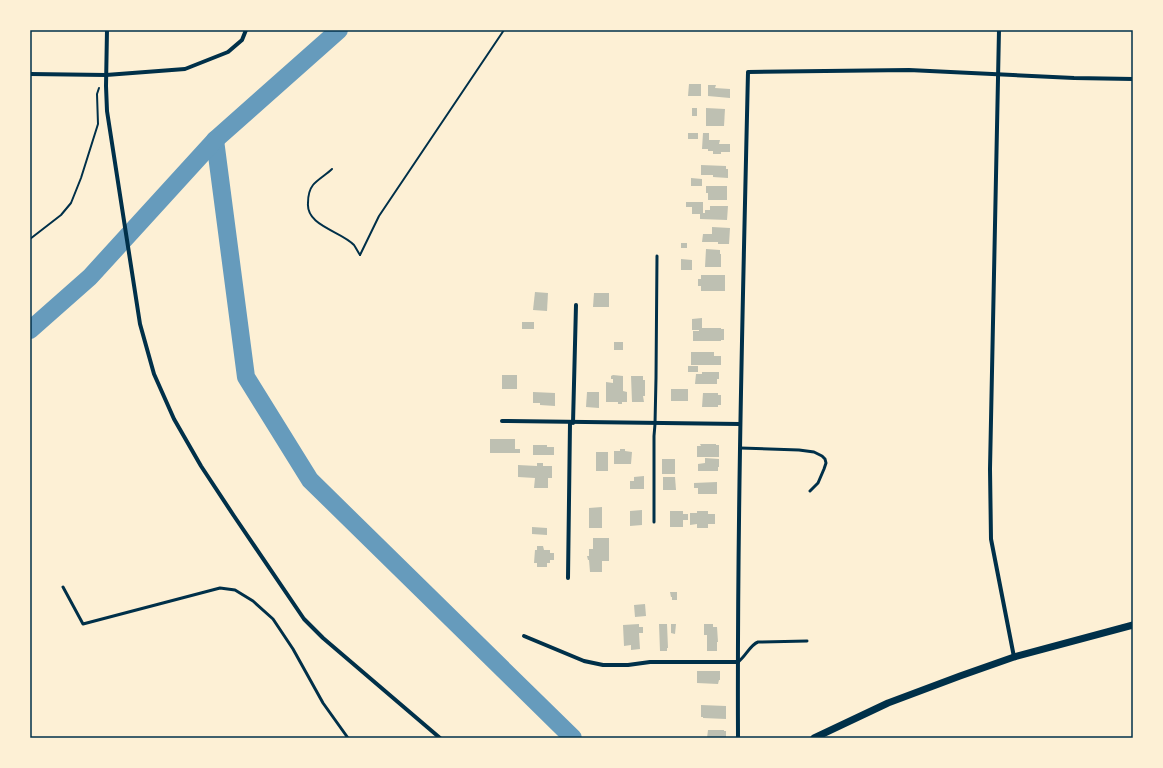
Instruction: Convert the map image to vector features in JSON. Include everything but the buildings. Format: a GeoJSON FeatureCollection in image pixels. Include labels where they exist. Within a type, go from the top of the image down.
{"type":"FeatureCollection","features":[{"type":"Feature","properties":{"kind":"street"},"geometry":{"type":"LineString","coordinates":[[107,30],[107,111],[134,290],[146,349],[160,388],[174,419],[201,466],[304,618],[323,638],[440,738]]}},
{"type":"Feature","properties":{"kind":"street"},"geometry":{"type":"LineString","coordinates":[[30,74],[106,75],[185,69],[228,52],[242,40],[246,30]]}},
{"type":"Feature","properties":{"kind":"street"},"geometry":{"type":"LineString","coordinates":[[999,30],[997,155],[994,212],[990,469],[991,539],[1014,657]]}},
{"type":"Feature","properties":{"kind":"street"},"geometry":{"type":"LineString","coordinates":[[738,738],[740,424],[748,72],[909,70],[1074,78],[1133,79]]}},
{"type":"Feature","properties":{"kind":"street"},"geometry":{"type":"LineString","coordinates":[[568,578],[571,423],[576,305]]}},
{"type":"Feature","properties":{"kind":"street"},"geometry":{"type":"LineString","coordinates":[[502,421],[740,424]]}},
{"type":"Feature","properties":{"kind":"street"},"geometry":{"type":"LineString","coordinates":[[814,738],[888,703],[960,676],[1014,657],[1133,624]]}},
{"type":"Feature","properties":{"kind":"street"},"geometry":{"type":"LineString","coordinates":[[524,636],[584,661],[604,665],[650,662],[738,662]]}},
{"type":"Feature","properties":{"kind":"lane"},"geometry":{"type":"LineString","coordinates":[[654,522],[657,256]]}},
{"type":"Feature","properties":{"kind":"lane"},"geometry":{"type":"LineString","coordinates":[[740,448],[799,450],[814,452],[822,456],[826,463],[824,469],[818,483],[810,491]]}},
{"type":"Feature","properties":{"kind":"lane"},"geometry":{"type":"LineString","coordinates":[[63,587],[83,624],[220,588],[235,590],[253,601],[273,619],[293,649],[323,703],[348,738]]}},
{"type":"Feature","properties":{"kind":"lane"},"geometry":{"type":"LineString","coordinates":[[738,662],[746,655],[754,644],[758,642],[807,641]]}},
{"type":"Feature","properties":{"kind":"path"},"geometry":{"type":"LineString","coordinates":[[332,169],[313,185],[308,196],[307,207],[310,215],[316,222],[354,245],[360,256],[379,216],[504,30]]}},
{"type":"Feature","properties":{"kind":"path"},"geometry":{"type":"LineString","coordinates":[[30,239],[61,215],[71,203],[81,178],[98,124],[97,94],[99,88],[106,86]]}},
{"type":"Feature","properties":{"kind":"waterway"},"geometry":{"type":"LineString","coordinates":[[30,330],[90,277],[215,140],[339,30]]}},
{"type":"Feature","properties":{"kind":"waterway"},"geometry":{"type":"LineString","coordinates":[[215,140],[246,377],[310,480],[573,738]]}}]}
